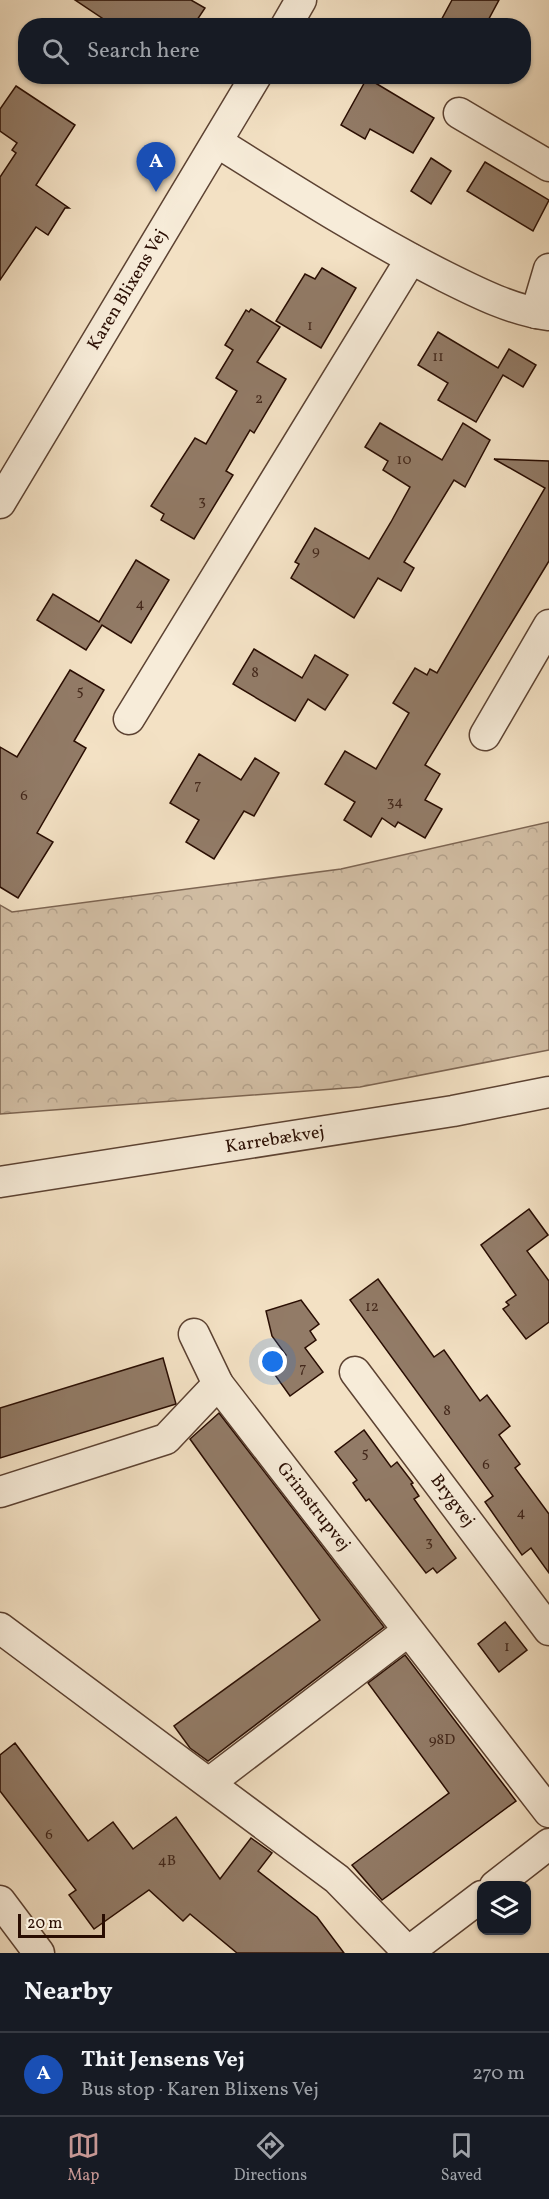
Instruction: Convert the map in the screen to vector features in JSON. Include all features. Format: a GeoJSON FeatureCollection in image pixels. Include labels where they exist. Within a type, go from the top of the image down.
{"type":"FeatureCollection","features":[{"type":"Feature","properties":{"kind":"street"},"geometry":{"type":"LineString","coordinates":[[291,18],[301,0]]}},
{"type":"Feature","properties":{"kind":"street","name":"Karen Blixens Vej"},"geometry":{"type":"LineString","coordinates":[[0,503],[251,84]]}},
{"type":"Feature","properties":{"kind":"street"},"geometry":{"type":"LineString","coordinates":[[459,113],[549,166]]}},
{"type":"Feature","properties":{"kind":"street"},"geometry":{"type":"LineString","coordinates":[[217,142],[411,259],[475,291],[542,314],[549,269]]}},
{"type":"Feature","properties":{"kind":"street"},"geometry":{"type":"LineString","coordinates":[[129,719],[411,259]]}},
{"type":"Feature","properties":{"kind":"street"},"geometry":{"type":"LineString","coordinates":[[485,735],[549,625]]}},
{"type":"Feature","properties":{"kind":"street","name":"Karrebækvej"},"geometry":{"type":"LineString","coordinates":[[0,1182],[453,1111],[549,1092]]}},
{"type":"Feature","properties":{"kind":"street","name":"Grimstrupvej"},"geometry":{"type":"LineString","coordinates":[[194,1334],[218,1384],[549,1812]]}},
{"type":"Feature","properties":{"kind":"street","name":"Brygvej"},"geometry":{"type":"LineString","coordinates":[[355,1372],[549,1630]]}},
{"type":"Feature","properties":{"kind":"street"},"geometry":{"type":"LineString","coordinates":[[0,1492],[166,1439],[218,1384]]}},
{"type":"Feature","properties":{"kind":"street"},"geometry":{"type":"LineString","coordinates":[[0,1628],[337,1879],[407,1953],[477,1900]]}},
{"type":"Feature","properties":{"kind":"street"},"geometry":{"type":"LineString","coordinates":[[209,1783],[408,1630]]}},
{"type":"Feature","properties":{"kind":"street"},"geometry":{"type":"LineString","coordinates":[[501,1881],[549,1844]]}},
{"type":"Feature","properties":{"kind":"street"},"geometry":{"type":"LineString","coordinates":[[0,1901],[39,1953]]}},
{"type":"Feature","properties":{"kind":"green space"},"geometry":{"type":"Polygon","coordinates":[[[549,822],[549,1050],[360,1087],[0,1114],[0,905],[12,912],[341,869],[549,822]]]}},
{"type":"Feature","properties":{"kind":"building"},"geometry":{"type":"Polygon","coordinates":[[[75,0],[191,0],[205,8],[198,18],[102,18],[75,0]]]}},
{"type":"Feature","properties":{"kind":"building"},"geometry":{"type":"Polygon","coordinates":[[[452,0],[499,0],[489,18],[442,18],[452,0]]]}},
{"type":"Feature","properties":{"kind":"building"},"geometry":{"type":"Polygon","coordinates":[[[364,84],[377,84],[434,118],[413,153],[370,129],[365,139],[341,125],[364,84]]]}},
{"type":"Feature","properties":{"kind":"building"},"geometry":{"type":"Polygon","coordinates":[[[16,86],[75,125],[36,185],[69,208],[65,208],[48,235],[36,227],[0,280],[0,177],[16,153],[12,150],[17,143],[0,131],[0,109],[16,86]]]}},
{"type":"Feature","properties":{"kind":"building"},"geometry":{"type":"Polygon","coordinates":[[[431,158],[451,171],[431,204],[411,191],[431,158]]]}},
{"type":"Feature","properties":{"kind":"building"},"geometry":{"type":"Polygon","coordinates":[[[485,162],[549,200],[533,231],[467,191],[485,162]]]}},
{"type":"Feature","properties":{"kind":"building"},"geometry":{"type":"Polygon","coordinates":[[[322,268],[356,288],[321,348],[276,321],[305,274],[315,279],[322,268]]]}},
{"type":"Feature","properties":{"kind":"building"},"geometry":{"type":"Polygon","coordinates":[[[251,309],[280,327],[257,362],[286,379],[254,433],[250,430],[226,471],[233,475],[194,539],[161,520],[164,514],[151,506],[195,438],[206,444],[237,391],[216,378],[233,350],[225,345],[246,310],[249,312],[251,309]]]}},
{"type":"Feature","properties":{"kind":"building"},"geometry":{"type":"Polygon","coordinates":[[[438,332],[498,368],[509,349],[536,365],[523,387],[503,375],[476,422],[438,400],[448,383],[418,365],[438,332]]]}},
{"type":"Feature","properties":{"kind":"building"},"geometry":{"type":"Polygon","coordinates":[[[380,423],[442,460],[463,423],[490,440],[465,487],[454,480],[404,562],[414,568],[401,591],[378,578],[354,618],[291,578],[299,564],[295,562],[315,528],[369,559],[391,522],[410,487],[383,470],[388,461],[365,447],[380,423]]]}},
{"type":"Feature","properties":{"kind":"building"},"geometry":{"type":"Polygon","coordinates":[[[494,459],[549,461],[549,561],[425,765],[440,774],[425,800],[442,809],[425,838],[398,822],[395,827],[382,818],[371,837],[344,820],[355,802],[325,784],[345,751],[376,769],[409,713],[393,703],[415,668],[427,675],[430,669],[437,673],[545,488],[494,459]]]}},
{"type":"Feature","properties":{"kind":"building"},"geometry":{"type":"Polygon","coordinates":[[[136,560],[169,580],[131,643],[102,625],[86,650],[37,620],[53,594],[99,622],[136,560]]]}},
{"type":"Feature","properties":{"kind":"building"},"geometry":{"type":"Polygon","coordinates":[[[254,649],[302,678],[315,655],[348,675],[325,710],[308,699],[295,721],[233,684],[254,649]]]}},
{"type":"Feature","properties":{"kind":"building"},"geometry":{"type":"Polygon","coordinates":[[[70,670],[104,690],[74,741],[86,748],[37,833],[53,842],[18,898],[0,887],[0,747],[17,757],[70,670]]]}},
{"type":"Feature","properties":{"kind":"building"},"geometry":{"type":"Polygon","coordinates":[[[199,754],[241,780],[255,758],[279,773],[254,816],[244,811],[214,859],[186,842],[199,820],[170,803],[199,754]]]}},
{"type":"Feature","properties":{"kind":"building"},"geometry":{"type":"Polygon","coordinates":[[[529,1209],[548,1235],[527,1251],[549,1281],[549,1322],[526,1339],[503,1309],[509,1305],[506,1302],[516,1295],[481,1245],[529,1209]]]}},
{"type":"Feature","properties":{"kind":"building"},"geometry":{"type":"Polygon","coordinates":[[[378,1279],[434,1357],[444,1350],[480,1401],[487,1395],[510,1426],[499,1435],[520,1464],[515,1468],[549,1514],[549,1573],[531,1548],[522,1555],[485,1502],[493,1496],[350,1300],[378,1279]]]}},
{"type":"Feature","properties":{"kind":"building"},"geometry":{"type":"Polygon","coordinates":[[[301,1300],[319,1324],[310,1331],[316,1340],[305,1348],[323,1372],[290,1396],[270,1368],[286,1355],[272,1336],[266,1311],[301,1300]]]}},
{"type":"Feature","properties":{"kind":"building"},"geometry":{"type":"Polygon","coordinates":[[[163,1358],[176,1404],[0,1458],[0,1408],[163,1358]]]}},
{"type":"Feature","properties":{"kind":"building"},"geometry":{"type":"Polygon","coordinates":[[[219,1413],[384,1627],[208,1761],[190,1748],[174,1726],[320,1620],[190,1439],[219,1413]]]}},
{"type":"Feature","properties":{"kind":"building"},"geometry":{"type":"Polygon","coordinates":[[[364,1430],[391,1467],[397,1462],[413,1483],[411,1484],[419,1496],[414,1499],[456,1558],[437,1573],[433,1568],[426,1573],[369,1499],[366,1501],[353,1483],[357,1480],[335,1452],[364,1430]]]}},
{"type":"Feature","properties":{"kind":"building"},"geometry":{"type":"Polygon","coordinates":[[[505,1622],[527,1650],[499,1672],[478,1644],[505,1622]]]}},
{"type":"Feature","properties":{"kind":"building"},"geometry":{"type":"Polygon","coordinates":[[[405,1655],[516,1801],[382,1900],[352,1865],[449,1793],[368,1683],[405,1655]]]}},
{"type":"Feature","properties":{"kind":"building"},"geometry":{"type":"Polygon","coordinates":[[[15,1743],[88,1841],[113,1822],[133,1849],[176,1817],[220,1879],[251,1838],[272,1853],[258,1871],[317,1917],[344,1953],[237,1953],[190,1914],[183,1921],[149,1890],[94,1929],[69,1895],[76,1890],[0,1791],[0,1755],[15,1743]]]}},
{"type":"Feature","properties":{"kind":"place","name":"Thit Jensens Vej"},"geometry":{"type":"Point","coordinates":[156,192]}}]}
